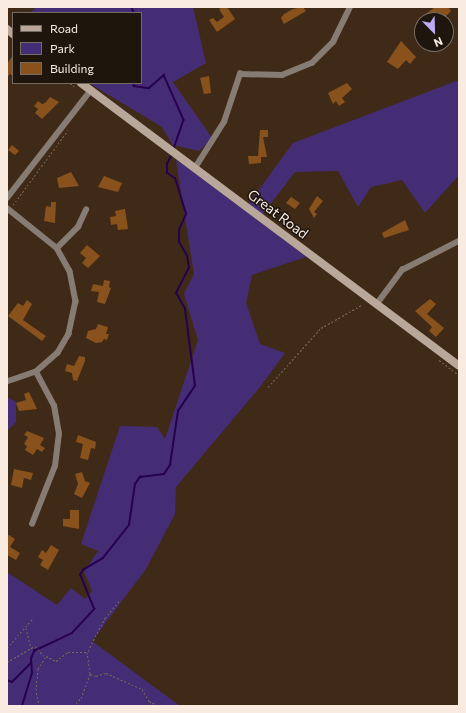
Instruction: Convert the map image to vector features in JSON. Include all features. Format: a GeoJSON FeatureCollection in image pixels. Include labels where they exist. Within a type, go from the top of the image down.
{"type":"FeatureCollection","features":[{"type":"Feature","properties":{"kind":"street"},"geometry":{"type":"LineString","coordinates":[[195,168],[224,122],[240,74],[282,75],[312,63],[333,42],[350,7]]}},
{"type":"Feature","properties":{"kind":"street","name":"Great Road"},"geometry":{"type":"LineString","coordinates":[[82,84],[376,304],[455,359],[459,366]]}},
{"type":"Feature","properties":{"kind":"street"},"geometry":{"type":"LineString","coordinates":[[7,198],[91,90]]}},
{"type":"Feature","properties":{"kind":"street"},"geometry":{"type":"LineString","coordinates":[[7,382],[36,372],[50,362],[63,344],[75,312],[73,281],[57,248],[10,207]]}},
{"type":"Feature","properties":{"kind":"street"},"geometry":{"type":"LineString","coordinates":[[57,248],[78,227],[86,210]]}},
{"type":"Feature","properties":{"kind":"street"},"geometry":{"type":"LineString","coordinates":[[376,304],[402,270],[459,240]]}},
{"type":"Feature","properties":{"kind":"street"},"geometry":{"type":"LineString","coordinates":[[32,524],[55,466],[59,439],[54,406],[36,372]]}},
{"type":"Feature","properties":{"kind":"path"},"geometry":{"type":"LineString","coordinates":[[10,207],[72,124]]}},
{"type":"Feature","properties":{"kind":"path"},"geometry":{"type":"LineString","coordinates":[[268,387],[321,328],[364,304]]}},
{"type":"Feature","properties":{"kind":"path"},"geometry":{"type":"LineString","coordinates":[[73,706],[81,698],[90,674],[87,652],[105,618],[120,600]]}},
{"type":"Feature","properties":{"kind":"path"},"geometry":{"type":"LineString","coordinates":[[7,648],[34,618]]}},
{"type":"Feature","properties":{"kind":"path"},"geometry":{"type":"LineString","coordinates":[[26,627],[32,648]]}},
{"type":"Feature","properties":{"kind":"path"},"geometry":{"type":"LineString","coordinates":[[7,662],[24,650],[37,647],[41,653],[56,661],[68,652],[87,652]]}},
{"type":"Feature","properties":{"kind":"path"},"geometry":{"type":"LineString","coordinates":[[39,706],[36,690],[38,669],[46,656]]}},
{"type":"Feature","properties":{"kind":"path"},"geometry":{"type":"LineString","coordinates":[[90,674],[96,676],[106,673],[142,689],[149,701],[159,706]]}},
{"type":"Feature","properties":{"kind":"green space"},"geometry":{"type":"Polygon","coordinates":[[[36,7],[193,7],[206,63],[173,82],[212,138],[199,151],[173,145],[162,127],[91,84],[142,84],[142,12],[31,12],[36,7]]]}},
{"type":"Feature","properties":{"kind":"green space"},"geometry":{"type":"Polygon","coordinates":[[[459,80],[459,175],[425,213],[402,180],[371,187],[358,207],[338,171],[295,172],[261,216],[312,255],[252,275],[246,303],[260,344],[285,353],[260,387],[176,487],[175,514],[146,569],[92,641],[180,706],[7,706],[7,572],[57,605],[71,588],[85,599],[92,591],[84,572],[98,551],[81,544],[120,426],[157,427],[165,439],[198,340],[184,294],[194,274],[176,160],[247,206],[293,143],[459,80]]]}},
{"type":"Feature","properties":{"kind":"green space"},"geometry":{"type":"Polygon","coordinates":[[[7,397],[16,402],[16,422],[7,431],[7,397]]]}},
{"type":"Feature","properties":{"kind":"building"},"geometry":{"type":"Polygon","coordinates":[[[227,7],[235,19],[217,32],[209,20],[213,18],[217,22],[224,17],[219,9],[227,7]]]}},
{"type":"Feature","properties":{"kind":"building"},"geometry":{"type":"Polygon","coordinates":[[[303,7],[306,11],[284,24],[281,18],[284,14],[293,9],[303,7]]]}},
{"type":"Feature","properties":{"kind":"building"},"geometry":{"type":"Polygon","coordinates":[[[435,7],[448,7],[451,11],[450,12],[428,12],[435,7]]]}},
{"type":"Feature","properties":{"kind":"building"},"geometry":{"type":"Polygon","coordinates":[[[401,41],[416,57],[410,64],[406,60],[398,69],[387,62],[401,41]]]}},
{"type":"Feature","properties":{"kind":"building"},"geometry":{"type":"Polygon","coordinates":[[[12,56],[12,75],[10,74],[7,77],[7,64],[12,56]]]}},
{"type":"Feature","properties":{"kind":"building"},"geometry":{"type":"Polygon","coordinates":[[[209,76],[211,93],[204,94],[200,78],[209,76]]]}},
{"type":"Feature","properties":{"kind":"building"},"geometry":{"type":"Polygon","coordinates":[[[347,83],[352,89],[342,98],[345,102],[339,106],[336,101],[333,104],[328,93],[347,83]]]}},
{"type":"Feature","properties":{"kind":"building"},"geometry":{"type":"Polygon","coordinates":[[[50,97],[59,102],[42,119],[35,113],[38,109],[34,106],[38,101],[42,104],[45,103],[50,97]]]}},
{"type":"Feature","properties":{"kind":"building"},"geometry":{"type":"Polygon","coordinates":[[[260,130],[268,130],[268,137],[263,137],[267,157],[261,157],[261,163],[249,164],[248,156],[258,156],[260,130]]]}},
{"type":"Feature","properties":{"kind":"building"},"geometry":{"type":"Polygon","coordinates":[[[12,145],[19,151],[15,155],[8,150],[12,145]]]}},
{"type":"Feature","properties":{"kind":"building"},"geometry":{"type":"Polygon","coordinates":[[[71,172],[79,186],[59,188],[57,178],[71,172]]]}},
{"type":"Feature","properties":{"kind":"building"},"geometry":{"type":"Polygon","coordinates":[[[104,176],[122,183],[118,192],[98,187],[104,176]]]}},
{"type":"Feature","properties":{"kind":"building"},"geometry":{"type":"Polygon","coordinates":[[[317,196],[323,201],[314,212],[317,214],[314,218],[309,209],[317,196]]]}},
{"type":"Feature","properties":{"kind":"building"},"geometry":{"type":"Polygon","coordinates":[[[291,197],[300,203],[295,209],[286,203],[291,197]]]}},
{"type":"Feature","properties":{"kind":"building"},"geometry":{"type":"Polygon","coordinates":[[[51,202],[56,202],[55,223],[44,221],[46,206],[51,207],[51,202]]]}},
{"type":"Feature","properties":{"kind":"building"},"geometry":{"type":"Polygon","coordinates":[[[125,209],[128,229],[118,230],[117,224],[111,225],[110,217],[116,216],[115,211],[125,209]]]}},
{"type":"Feature","properties":{"kind":"building"},"geometry":{"type":"Polygon","coordinates":[[[405,220],[409,230],[384,238],[382,233],[405,220]]]}},
{"type":"Feature","properties":{"kind":"building"},"geometry":{"type":"Polygon","coordinates":[[[87,245],[100,256],[88,268],[82,263],[86,258],[80,253],[87,245]]]}},
{"type":"Feature","properties":{"kind":"building"},"geometry":{"type":"Polygon","coordinates":[[[104,280],[110,281],[109,287],[111,288],[105,304],[97,302],[99,292],[91,291],[93,284],[103,286],[104,280]]]}},
{"type":"Feature","properties":{"kind":"building"},"geometry":{"type":"Polygon","coordinates":[[[430,299],[436,304],[427,314],[444,328],[436,337],[429,331],[432,327],[415,311],[430,299]]]}},
{"type":"Feature","properties":{"kind":"building"},"geometry":{"type":"Polygon","coordinates":[[[27,300],[32,304],[23,320],[46,336],[42,341],[8,316],[18,303],[23,306],[27,300]]]}},
{"type":"Feature","properties":{"kind":"building"},"geometry":{"type":"Polygon","coordinates":[[[98,324],[108,327],[106,334],[109,334],[107,340],[104,339],[102,342],[96,343],[86,338],[88,331],[96,329],[98,324]]]}},
{"type":"Feature","properties":{"kind":"building"},"geometry":{"type":"Polygon","coordinates":[[[79,356],[85,357],[85,361],[77,381],[73,380],[72,373],[65,371],[67,364],[74,366],[79,356]]]}},
{"type":"Feature","properties":{"kind":"building"},"geometry":{"type":"Polygon","coordinates":[[[29,392],[37,409],[19,411],[16,403],[26,400],[24,394],[29,392]]]}},
{"type":"Feature","properties":{"kind":"building"},"geometry":{"type":"Polygon","coordinates":[[[27,431],[44,438],[40,445],[45,448],[42,452],[37,449],[33,455],[25,450],[27,446],[24,444],[28,437],[24,435],[27,431]]]}},
{"type":"Feature","properties":{"kind":"building"},"geometry":{"type":"Polygon","coordinates":[[[78,435],[96,442],[95,449],[91,448],[88,460],[80,458],[83,444],[76,442],[78,435]]]}},
{"type":"Feature","properties":{"kind":"building"},"geometry":{"type":"Polygon","coordinates":[[[14,469],[33,473],[31,480],[24,478],[22,488],[11,485],[14,469]]]}},
{"type":"Feature","properties":{"kind":"building"},"geometry":{"type":"Polygon","coordinates":[[[82,472],[85,481],[90,483],[82,498],[74,494],[78,484],[75,474],[82,472]]]}},
{"type":"Feature","properties":{"kind":"building"},"geometry":{"type":"Polygon","coordinates":[[[70,510],[79,510],[79,529],[63,526],[63,519],[70,519],[70,510]]]}},
{"type":"Feature","properties":{"kind":"building"},"geometry":{"type":"Polygon","coordinates":[[[9,535],[15,539],[10,547],[20,553],[16,560],[7,555],[7,536],[9,535]]]}},
{"type":"Feature","properties":{"kind":"building"},"geometry":{"type":"Polygon","coordinates":[[[51,545],[59,550],[48,570],[40,565],[43,560],[38,557],[42,550],[46,553],[51,545]]]}},
{"type":"Feature","properties":{"kind":"waterway"},"geometry":{"type":"LineString","coordinates":[[132,7],[134,12]]}},
{"type":"Feature","properties":{"kind":"waterway"},"geometry":{"type":"LineString","coordinates":[[134,84],[134,86],[149,88],[164,75],[184,120],[174,149]]}},
{"type":"Feature","properties":{"kind":"waterway"},"geometry":{"type":"LineString","coordinates":[[22,706],[32,673],[31,659],[34,651],[72,633],[94,609],[80,575],[83,570],[103,558],[129,525],[135,484],[140,477],[164,474],[170,465],[178,411],[195,386],[185,309],[176,293],[189,268],[187,256],[179,242],[179,230],[186,214],[175,179],[167,173],[167,164],[172,154]]}},
{"type":"Feature","properties":{"kind":"waterway"},"geometry":{"type":"LineString","coordinates":[[7,680],[12,682],[31,663]]}}]}
